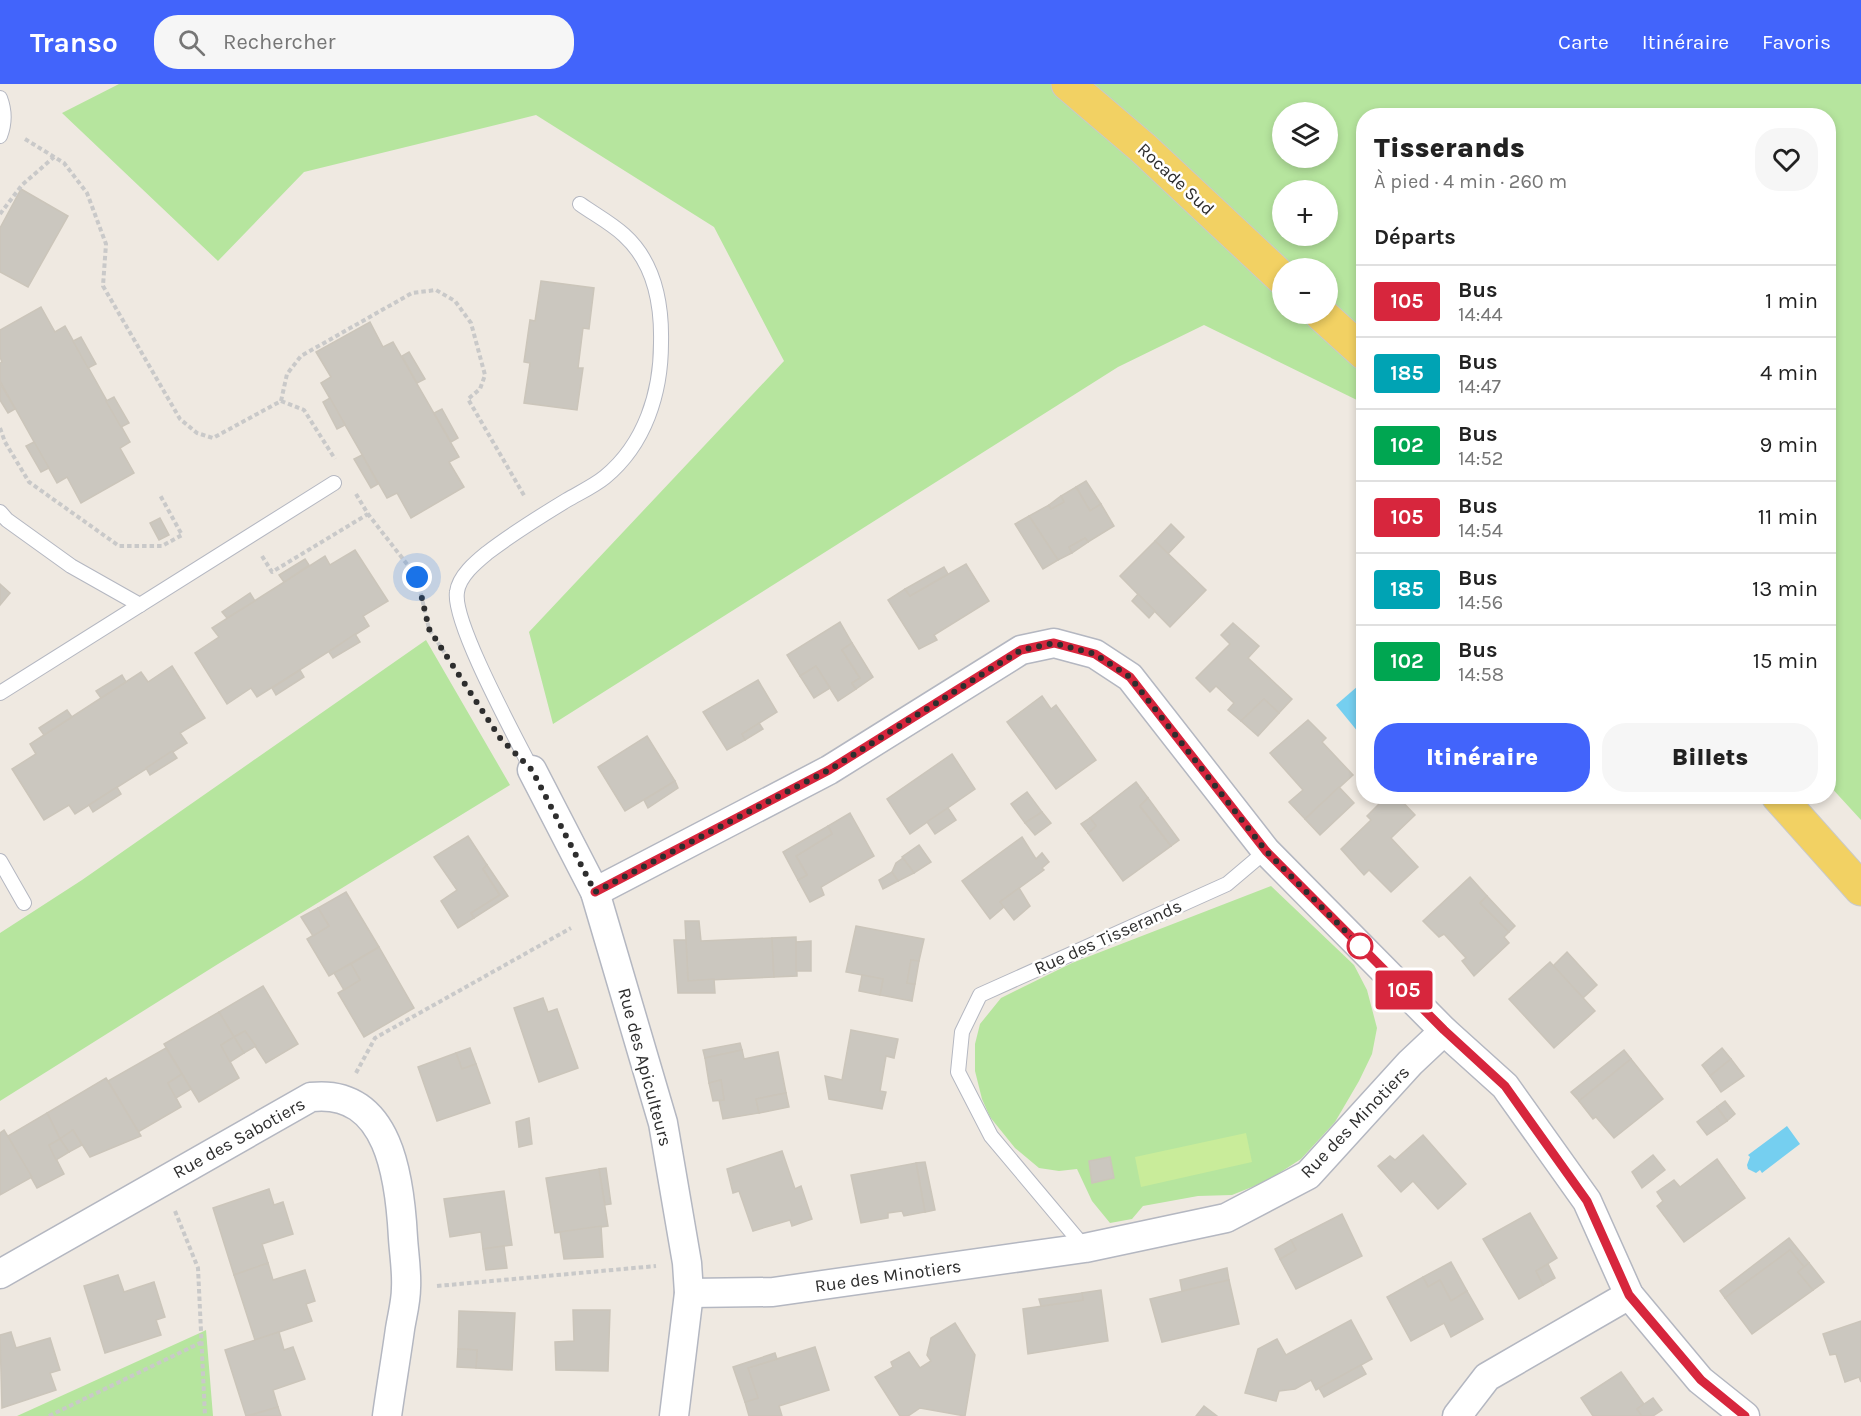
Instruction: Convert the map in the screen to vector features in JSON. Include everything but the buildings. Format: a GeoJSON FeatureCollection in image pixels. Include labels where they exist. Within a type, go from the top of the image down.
{"type":"FeatureCollection","features":[{"type":"Feature","properties":{"kind":"main road","name":"Rocade Sud"},"geometry":{"type":"LineString","coordinates":[[1068,84],[1143,148],[1272,269]]}},
{"type":"Feature","properties":{"kind":"main road"},"geometry":{"type":"LineString","coordinates":[[1332,324],[1356,346]]}},
{"type":"Feature","properties":{"kind":"main road"},"geometry":{"type":"LineString","coordinates":[[1785,804],[1861,889]]}},
{"type":"Feature","properties":{"kind":"street"},"geometry":{"type":"LineString","coordinates":[[598,902],[829,770],[1021,650],[1054,643],[1095,654],[1130,677],[1266,851],[1444,1030],[1505,1086],[1587,1201],[1629,1295],[1701,1380],[1745,1416]]}},
{"type":"Feature","properties":{"kind":"street","name":"Rue des Apiculteurs"},"geometry":{"type":"LineString","coordinates":[[532,770],[598,902],[663,1123],[687,1263],[689,1293],[674,1416]]}},
{"type":"Feature","properties":{"kind":"street","name":"Rue des Minotiers"},"geometry":{"type":"LineString","coordinates":[[689,1293],[773,1292],[1085,1248],[1226,1218],[1308,1176],[1444,1030]]}},
{"type":"Feature","properties":{"kind":"street","name":"Rue des Sabotiers"},"geometry":{"type":"LineString","coordinates":[[0,1274],[311,1097],[328,1095],[344,1098]]}},
{"type":"Feature","properties":{"kind":"street"},"geometry":{"type":"LineString","coordinates":[[344,1098],[361,1109],[376,1125],[394,1162],[401,1203],[406,1289],[387,1416]]}},
{"type":"Feature","properties":{"kind":"street"},"geometry":{"type":"LineString","coordinates":[[1457,1416],[1487,1377],[1629,1295]]}},
{"type":"Feature","properties":{"kind":"lane"},"geometry":{"type":"LineString","coordinates":[[0,98],[3,106],[2,131]]}},
{"type":"Feature","properties":{"kind":"lane"},"geometry":{"type":"LineString","coordinates":[[532,770],[489,683],[459,615],[457,591],[467,572],[511,535],[606,477],[637,442],[652,405],[661,370],[662,331],[658,293],[645,260],[625,235],[580,204]]}},
{"type":"Feature","properties":{"kind":"lane"},"geometry":{"type":"LineString","coordinates":[[0,693],[334,483]]}},
{"type":"Feature","properties":{"kind":"lane"},"geometry":{"type":"LineString","coordinates":[[0,512],[7,520],[71,566],[140,605]]}},
{"type":"Feature","properties":{"kind":"lane","name":"Rue des Tisserands"},"geometry":{"type":"LineString","coordinates":[[1085,1248],[991,1136],[958,1072],[962,1032],[980,994],[1227,884],[1266,851]]}},
{"type":"Feature","properties":{"kind":"lane"},"geometry":{"type":"LineString","coordinates":[[0,861],[24,903]]}},
{"type":"Feature","properties":{"kind":"path"},"geometry":{"type":"LineString","coordinates":[[2,131],[64,163],[87,193],[106,244],[104,286],[180,419],[197,433],[213,438],[281,401],[287,374],[301,356],[412,293],[436,290],[455,301],[471,323],[485,375],[480,389],[468,399],[537,518]]}},
{"type":"Feature","properties":{"kind":"path"},"geometry":{"type":"LineString","coordinates":[[0,214],[22,185],[54,157]]}},
{"type":"Feature","properties":{"kind":"path"},"geometry":{"type":"LineString","coordinates":[[281,401],[304,410],[339,466]]}},
{"type":"Feature","properties":{"kind":"path"},"geometry":{"type":"LineString","coordinates":[[0,428],[5,442],[29,482],[118,546],[162,546],[182,535],[160,495]]}},
{"type":"Feature","properties":{"kind":"path"},"geometry":{"type":"LineString","coordinates":[[351,485],[368,514],[417,577],[429,629],[448,659]]}},
{"type":"Feature","properties":{"kind":"path"},"geometry":{"type":"LineString","coordinates":[[250,536],[272,572],[368,514]]}},
{"type":"Feature","properties":{"kind":"path"},"geometry":{"type":"LineString","coordinates":[[344,1098],[375,1038],[598,902]]}},
{"type":"Feature","properties":{"kind":"path"},"geometry":{"type":"LineString","coordinates":[[165,1180],[172,1205],[198,1268],[205,1416]]}},
{"type":"Feature","properties":{"kind":"path"},"geometry":{"type":"LineString","coordinates":[[406,1289],[687,1263]]}},
{"type":"Feature","properties":{"kind":"path"},"geometry":{"type":"LineString","coordinates":[[49,1416],[202,1341]]}},
{"type":"Feature","properties":{"kind":"green space"},"geometry":{"type":"Polygon","coordinates":[[[119,84],[1861,84],[1861,820],[1836,793],[1836,108],[1356,108],[1356,400],[1204,325],[1118,367],[553,724],[529,632],[784,361],[714,227],[536,115],[304,172],[218,261],[62,113],[119,84]]]}},
{"type":"Feature","properties":{"kind":"green space"},"geometry":{"type":"Polygon","coordinates":[[[426,640],[510,785],[0,1101],[0,933],[82,880],[426,640]]]}},
{"type":"Feature","properties":{"kind":"green space"},"geometry":{"type":"Polygon","coordinates":[[[1271,886],[1354,965],[1367,990],[1377,1028],[1372,1054],[1335,1122],[1301,1159],[1267,1181],[1232,1195],[1198,1196],[1143,1206],[1132,1219],[1110,1223],[1092,1201],[1077,1169],[1059,1171],[1039,1168],[1015,1148],[990,1117],[982,1099],[975,1071],[975,1044],[980,1024],[1001,998],[1072,963],[1271,886]]]}},
{"type":"Feature","properties":{"kind":"green space"},"geometry":{"type":"Polygon","coordinates":[[[1246,1133],[1252,1162],[1141,1187],[1135,1157],[1246,1133]]]}},
{"type":"Feature","properties":{"kind":"green space"},"geometry":{"type":"Polygon","coordinates":[[[206,1330],[213,1416],[17,1416],[202,1332],[206,1330]]]}},
{"type":"Feature","properties":{"kind":"water"},"geometry":{"type":"Polygon","coordinates":[[[1356,688],[1356,729],[1336,705],[1356,688]]]}},
{"type":"Feature","properties":{"kind":"water"},"geometry":{"type":"Polygon","coordinates":[[[1787,1126],[1800,1144],[1762,1173],[1760,1170],[1756,1173],[1748,1169],[1750,1157],[1748,1155],[1787,1126]]]}},
{"type":"Feature","properties":{"kind":"bus line","name":"105"},"geometry":{"type":"LineString","coordinates":[[595,892],[829,770],[1021,650],[1054,643],[1095,654],[1130,677],[1266,851],[1444,1030],[1505,1086],[1587,1201],[1629,1295],[1701,1380],[1745,1416]]}},
{"type":"Feature","properties":{"kind":"route"},"geometry":{"type":"LineString","coordinates":[[417,577],[429,629],[500,738],[532,770],[595,892],[829,770],[1021,650],[1054,643],[1095,654],[1130,677],[1266,851],[1363,949],[1360,946]]}}]}
